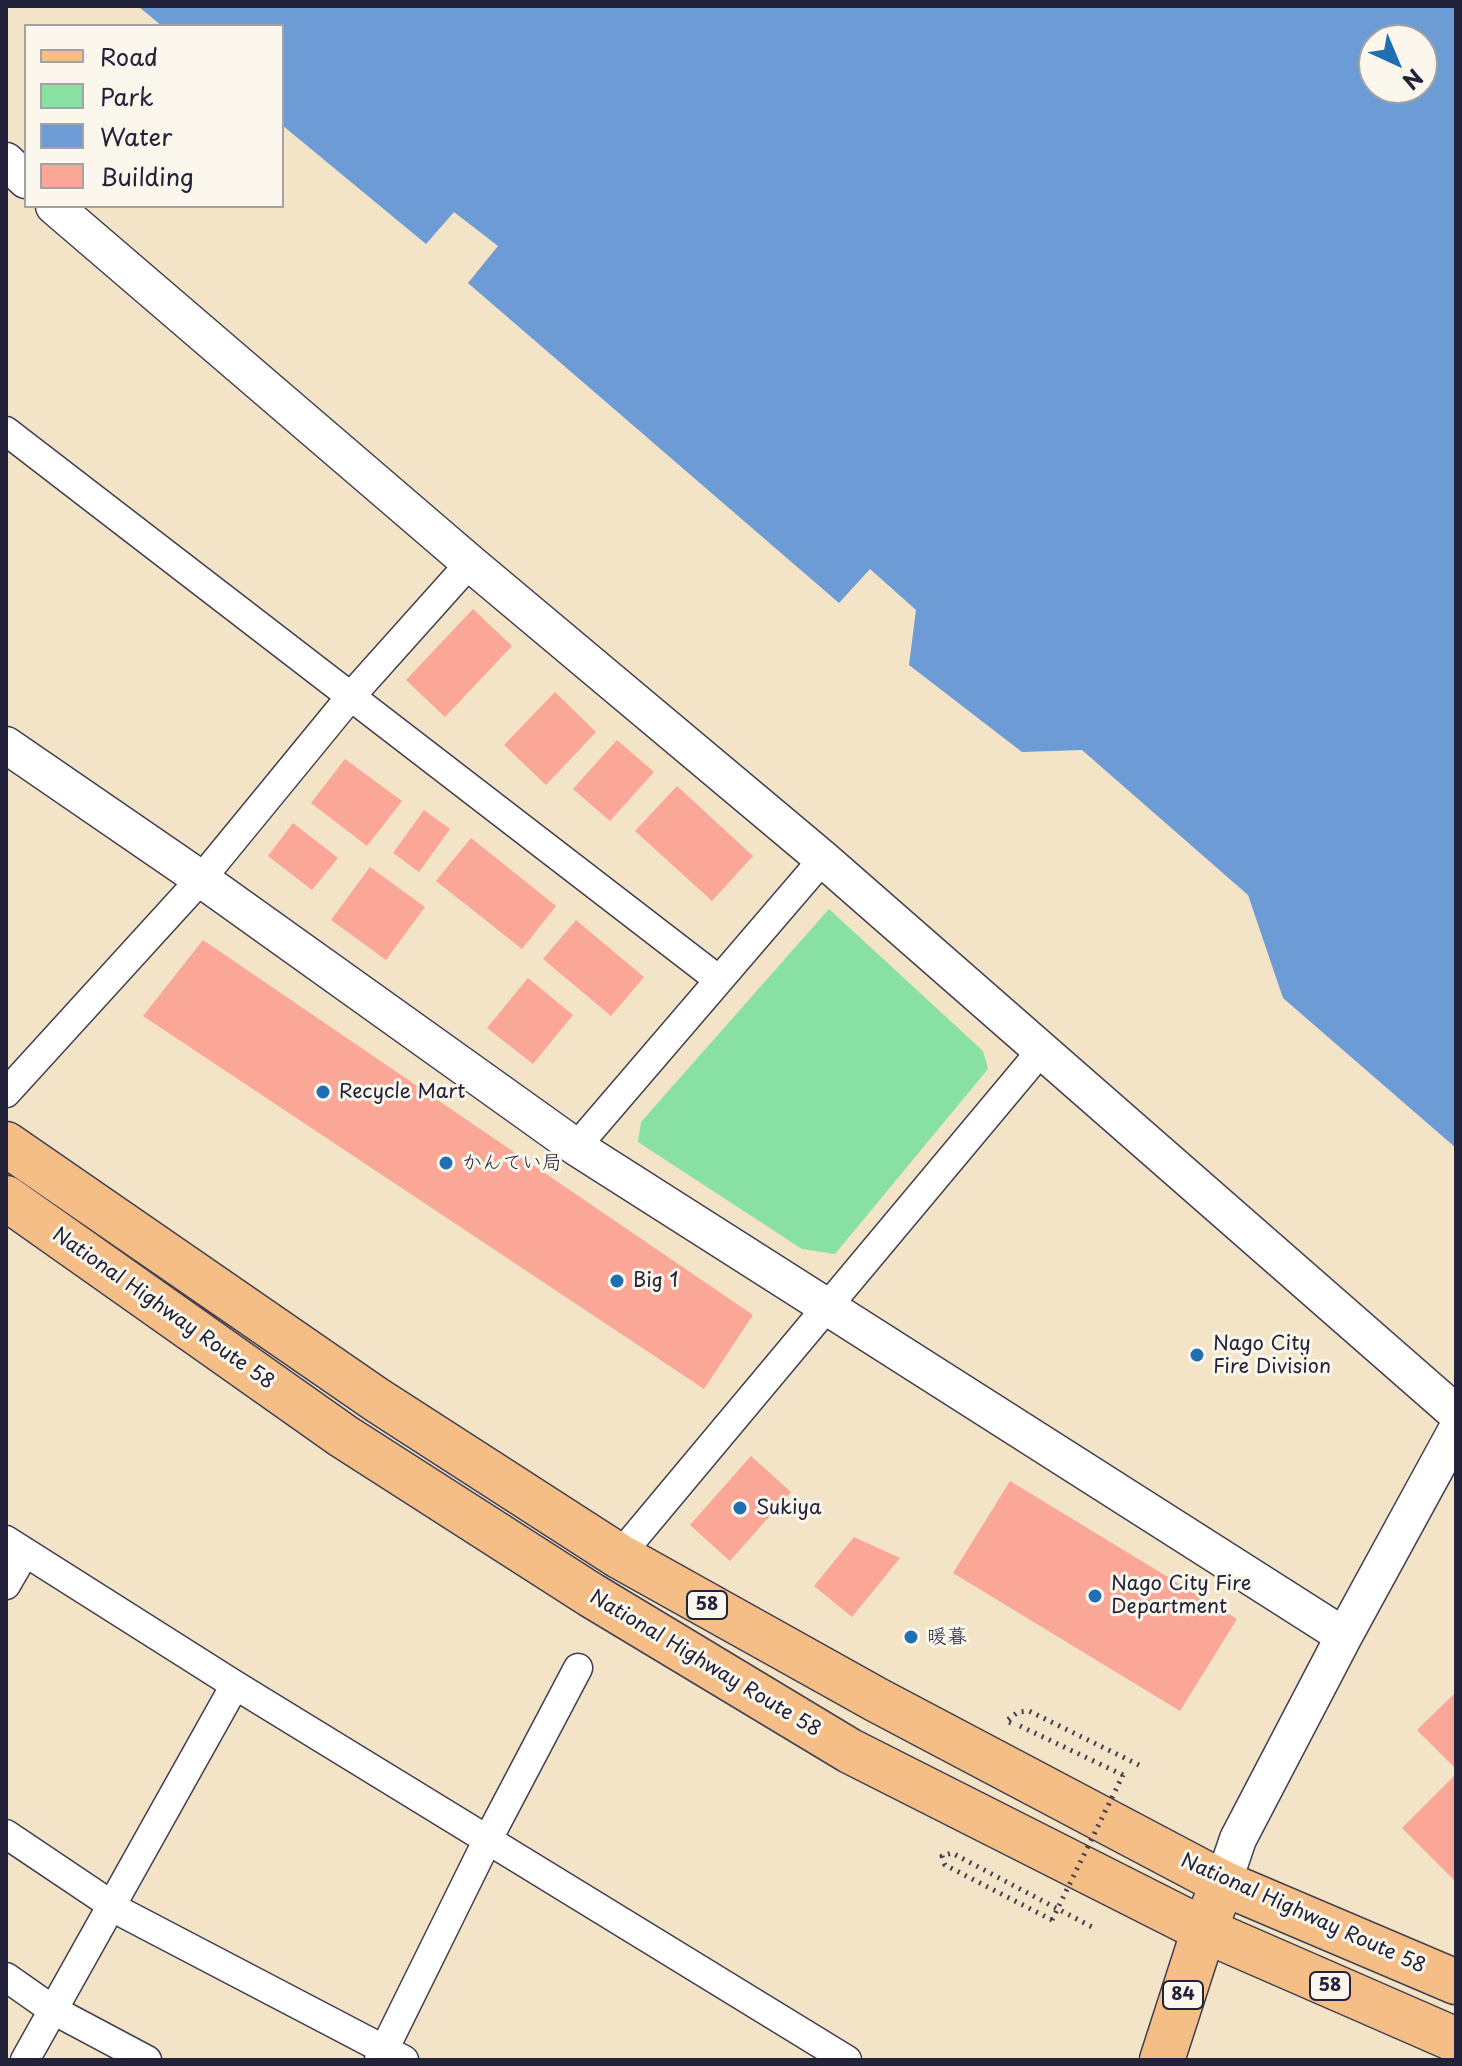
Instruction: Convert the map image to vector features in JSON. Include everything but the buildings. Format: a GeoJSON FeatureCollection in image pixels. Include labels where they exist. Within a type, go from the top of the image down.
{"type":"FeatureCollection","features":[{"type":"Feature","properties":{"kind":"main road","name":"National Highway Route 58"},"geometry":{"type":"LineString","coordinates":[[6,1144],[377,1400],[619,1556],[877,1700],[1223,1883],[1456,1982]]}},
{"type":"Feature","properties":{"kind":"main road","name":"National Highway Route 58"},"geometry":{"type":"LineString","coordinates":[[6,1198],[343,1436],[591,1595],[850,1751],[1204,1930],[1456,2040]]}},
{"type":"Feature","properties":{"kind":"main road","name":"84"},"geometry":{"type":"LineString","coordinates":[[1162,2060],[1204,1930],[1223,1883]]}},
{"type":"Feature","properties":{"kind":"street"},"geometry":{"type":"LineString","coordinates":[[6,161],[24,178]]}},
{"type":"Feature","properties":{"kind":"street"},"geometry":{"type":"LineString","coordinates":[[56,208],[470,563],[823,859],[1456,1413]]}},
{"type":"Feature","properties":{"kind":"street"},"geometry":{"type":"LineString","coordinates":[[6,431],[719,980]]}},
{"type":"Feature","properties":{"kind":"street"},"geometry":{"type":"LineString","coordinates":[[6,1093],[201,879],[351,696],[470,563]]}},
{"type":"Feature","properties":{"kind":"street"},"geometry":{"type":"LineString","coordinates":[[6,745],[201,879],[576,1147],[1344,1636]]}},
{"type":"Feature","properties":{"kind":"street"},"geometry":{"type":"LineString","coordinates":[[576,1147],[823,859]]}},
{"type":"Feature","properties":{"kind":"street"},"geometry":{"type":"LineString","coordinates":[[619,1556],[1041,1051]]}},
{"type":"Feature","properties":{"kind":"street"},"geometry":{"type":"LineString","coordinates":[[1223,1883],[1238,1839],[1456,1431]]}},
{"type":"Feature","properties":{"kind":"street"},"geometry":{"type":"LineString","coordinates":[[6,1585],[15,1547],[847,2060]]}},
{"type":"Feature","properties":{"kind":"street"},"geometry":{"type":"LineString","coordinates":[[6,1834],[125,1914],[389,2056],[488,1839],[578,1668]]}},
{"type":"Feature","properties":{"kind":"street"},"geometry":{"type":"LineString","coordinates":[[25,2060],[235,1685]]}},
{"type":"Feature","properties":{"kind":"street"},"geometry":{"type":"LineString","coordinates":[[6,1977],[53,2010],[147,2060]]}},
{"type":"Feature","properties":{"kind":"path"},"geometry":{"type":"LineString","coordinates":[[1092,1927],[952,1853],[942,1856],[945,1865],[1052,1920],[1123,1775],[1006,1721],[1018,1712],[1029,1711],[1141,1766]]}},
{"type":"Feature","properties":{"kind":"green space"},"geometry":{"type":"Polygon","coordinates":[[[829,909],[983,1051],[988,1069],[835,1254],[802,1249],[638,1142],[641,1122],[829,909]]]}},
{"type":"Feature","properties":{"kind":"water"},"geometry":{"type":"Polygon","coordinates":[[[138,6],[1456,6],[1456,1148],[1283,998],[1248,895],[1082,750],[1022,752],[909,665],[916,610],[870,569],[839,603],[468,283],[498,246],[454,212],[426,244],[284,127],[284,24],[160,24],[138,6]]]}},
{"type":"Feature","properties":{"kind":"place","name":"Recycle Mart"},"geometry":{"type":"Point","coordinates":[323,1092]}},
{"type":"Feature","properties":{"kind":"place","name":"かんてい局"},"geometry":{"type":"Point","coordinates":[446,1163]}},
{"type":"Feature","properties":{"kind":"place","name":"Big 1"},"geometry":{"type":"Point","coordinates":[617,1281]}},
{"type":"Feature","properties":{"kind":"place","name":"Nago City Fire Division"},"geometry":{"type":"Point","coordinates":[1197,1355]}},
{"type":"Feature","properties":{"kind":"place","name":"Sukiya"},"geometry":{"type":"Point","coordinates":[740,1508]}},
{"type":"Feature","properties":{"kind":"place","name":"Nago City Fire Department"},"geometry":{"type":"Point","coordinates":[1095,1596]}},
{"type":"Feature","properties":{"kind":"place","name":"暖暮"},"geometry":{"type":"Point","coordinates":[911,1637]}}]}
